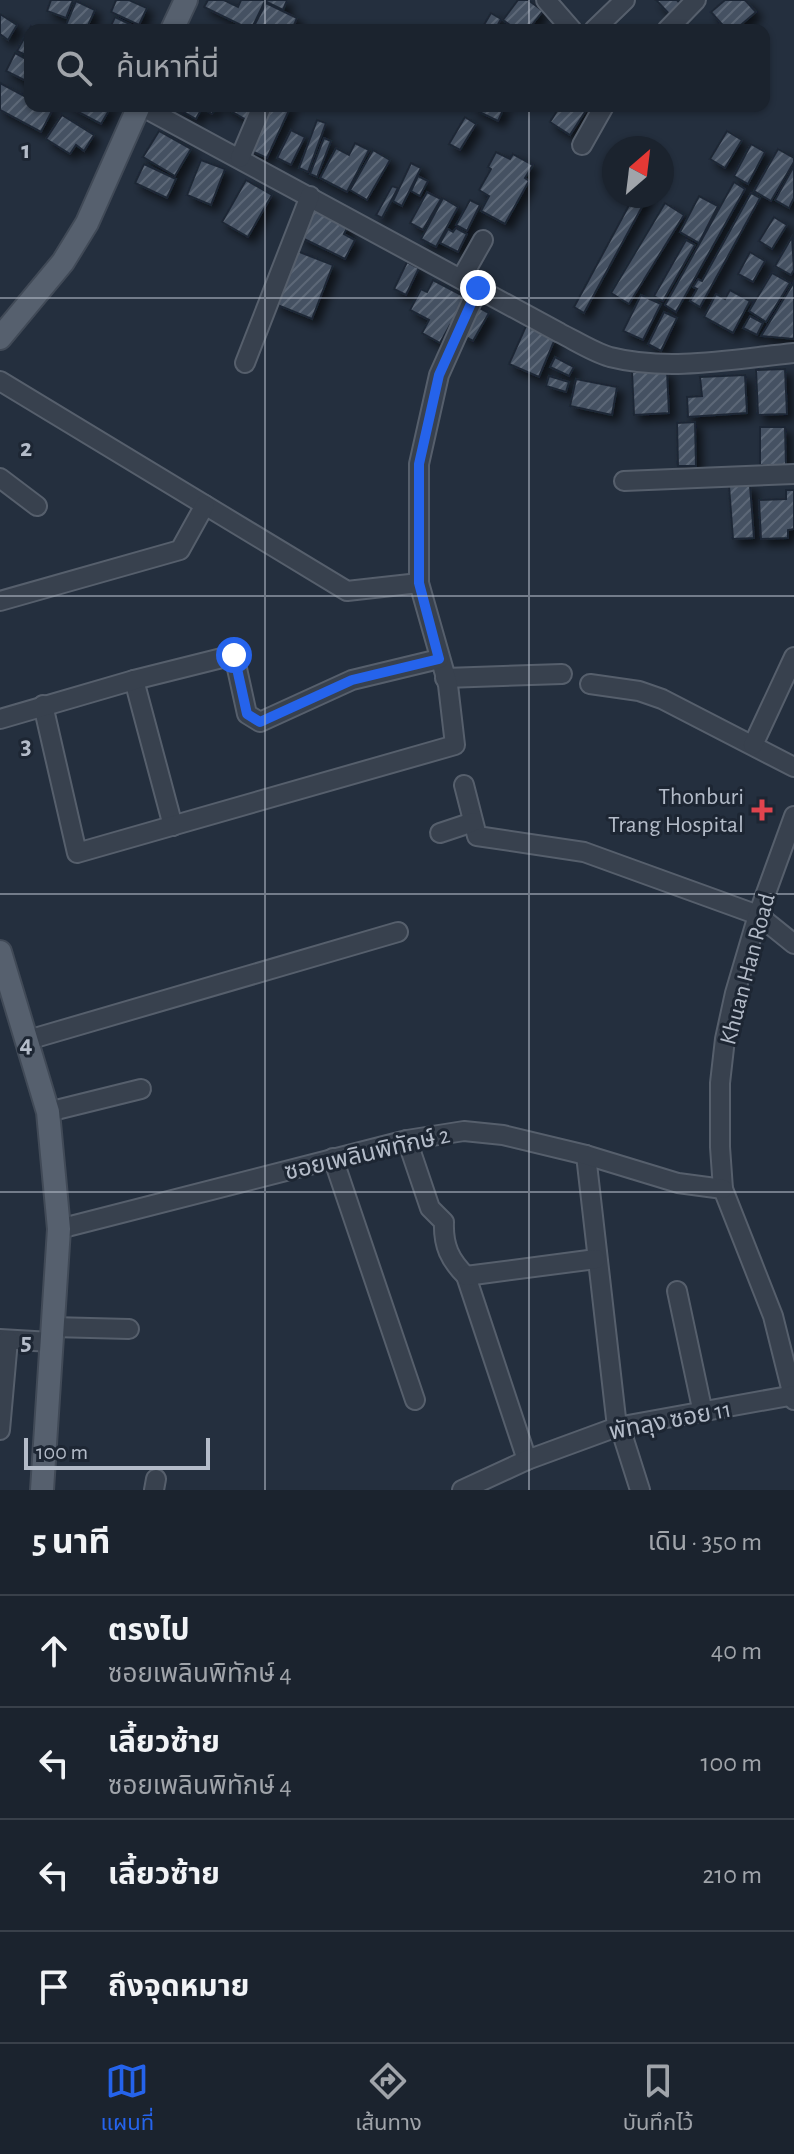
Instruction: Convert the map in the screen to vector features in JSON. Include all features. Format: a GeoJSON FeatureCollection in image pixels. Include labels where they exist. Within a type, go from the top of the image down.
{"type":"FeatureCollection","features":[{"type":"Feature","properties":{"kind":"main road"},"geometry":{"type":"LineString","coordinates":[[175,24],[186,0]]}},
{"type":"Feature","properties":{"kind":"main road"},"geometry":{"type":"LineString","coordinates":[[0,338],[25,311],[87,223],[137,112]]}},
{"type":"Feature","properties":{"kind":"main road"},"geometry":{"type":"LineString","coordinates":[[0,952],[48,1112],[59,1229],[42,1490]]}},
{"type":"Feature","properties":{"kind":"street"},"geometry":{"type":"LineString","coordinates":[[547,0],[567,24]]}},
{"type":"Feature","properties":{"kind":"street"},"geometry":{"type":"LineString","coordinates":[[600,24],[625,0]]}},
{"type":"Feature","properties":{"kind":"street"},"geometry":{"type":"LineString","coordinates":[[673,24],[696,0]]}},
{"type":"Feature","properties":{"kind":"street"},"geometry":{"type":"LineString","coordinates":[[152,112],[607,356],[643,363],[703,363],[794,353]]}},
{"type":"Feature","properties":{"kind":"street"},"geometry":{"type":"LineString","coordinates":[[240,158],[259,112]]}},
{"type":"Feature","properties":{"kind":"street"},"geometry":{"type":"LineString","coordinates":[[582,145],[601,112]]}},
{"type":"Feature","properties":{"kind":"street"},"geometry":{"type":"LineString","coordinates":[[245,363],[310,196]]}},
{"type":"Feature","properties":{"kind":"street"},"geometry":{"type":"LineString","coordinates":[[461,279],[483,240]]}},
{"type":"Feature","properties":{"kind":"street"},"geometry":{"type":"LineString","coordinates":[[43,705],[77,853],[455,745],[445,678],[419,583],[419,464],[439,375],[478,288]]}},
{"type":"Feature","properties":{"kind":"street"},"geometry":{"type":"LineString","coordinates":[[0,381],[347,591],[419,583]]}},
{"type":"Feature","properties":{"kind":"street"},"geometry":{"type":"LineString","coordinates":[[624,481],[794,474]]}},
{"type":"Feature","properties":{"kind":"street"},"geometry":{"type":"LineString","coordinates":[[0,478],[37,506]]}},
{"type":"Feature","properties":{"kind":"street"},"geometry":{"type":"LineString","coordinates":[[0,601],[180,550],[205,505]]}},
{"type":"Feature","properties":{"kind":"street"},"geometry":{"type":"LineString","coordinates":[[0,719],[234,655],[247,714],[260,722],[352,680],[439,659]]}},
{"type":"Feature","properties":{"kind":"street"},"geometry":{"type":"LineString","coordinates":[[753,745],[794,657]]}},
{"type":"Feature","properties":{"kind":"street"},"geometry":{"type":"LineString","coordinates":[[445,678],[562,674]]}},
{"type":"Feature","properties":{"kind":"street"},"geometry":{"type":"LineString","coordinates":[[134,680],[173,826]]}},
{"type":"Feature","properties":{"kind":"street"},"geometry":{"type":"LineString","coordinates":[[590,684],[639,691],[662,699],[794,767]]}},
{"type":"Feature","properties":{"kind":"street"},"geometry":{"type":"LineString","coordinates":[[464,785],[477,836],[584,852],[758,915],[794,944]]}},
{"type":"Feature","properties":{"kind":"street","name":"Khuan Han Road"},"geometry":{"type":"LineString","coordinates":[[794,816],[758,915],[725,1039],[720,1083],[723,1189],[773,1316],[794,1397]]}},
{"type":"Feature","properties":{"kind":"street"},"geometry":{"type":"LineString","coordinates":[[440,833],[473,822]]}},
{"type":"Feature","properties":{"kind":"street"},"geometry":{"type":"LineString","coordinates":[[28,1040],[398,932]]}},
{"type":"Feature","properties":{"kind":"street"},"geometry":{"type":"LineString","coordinates":[[48,1112],[141,1089]]}},
{"type":"Feature","properties":{"kind":"street","name":"ซอยเพลินพิทักษ์ 2"},"geometry":{"type":"LineString","coordinates":[[59,1229],[407,1140],[464,1131],[503,1135],[586,1155],[678,1183],[723,1189]]}},
{"type":"Feature","properties":{"kind":"street"},"geometry":{"type":"LineString","coordinates":[[407,1140],[430,1208],[444,1222],[443,1241],[453,1262],[466,1276],[527,1460]]}},
{"type":"Feature","properties":{"kind":"street"},"geometry":{"type":"LineString","coordinates":[[586,1155],[618,1427],[640,1490]]}},
{"type":"Feature","properties":{"kind":"street"},"geometry":{"type":"LineString","coordinates":[[333,1158],[415,1400]]}},
{"type":"Feature","properties":{"kind":"street"},"geometry":{"type":"LineString","coordinates":[[466,1276],[596,1259]]}},
{"type":"Feature","properties":{"kind":"street"},"geometry":{"type":"LineString","coordinates":[[677,1291],[703,1413]]}},
{"type":"Feature","properties":{"kind":"street"},"geometry":{"type":"LineString","coordinates":[[0,1430],[4,1339],[129,1329]]}},
{"type":"Feature","properties":{"kind":"street","name":"พัทลุง ซอย 11"},"geometry":{"type":"LineString","coordinates":[[462,1490],[527,1460],[618,1427],[794,1397]]}},
{"type":"Feature","properties":{"kind":"building"},"geometry":{"type":"Polygon","coordinates":[[[51,0],[73,0],[66,18],[47,11],[51,0]]]}},
{"type":"Feature","properties":{"kind":"building"},"geometry":{"type":"Polygon","coordinates":[[[116,0],[129,0],[147,8],[139,24],[111,12],[116,0]]]}},
{"type":"Feature","properties":{"kind":"building"},"geometry":{"type":"Polygon","coordinates":[[[208,0],[224,0],[238,7],[241,0],[287,0],[283,10],[265,1],[254,24],[239,24],[204,7],[208,0]]]}},
{"type":"Feature","properties":{"kind":"building"},"geometry":{"type":"Polygon","coordinates":[[[518,0],[528,0],[543,11],[533,24],[509,24],[503,20],[518,0]]]}},
{"type":"Feature","properties":{"kind":"building"},"geometry":{"type":"Polygon","coordinates":[[[656,0],[677,0],[683,7],[672,17],[656,0]]]}},
{"type":"Feature","properties":{"kind":"building"},"geometry":{"type":"Polygon","coordinates":[[[725,0],[745,0],[756,12],[742,24],[722,24],[711,12],[725,0]]]}},
{"type":"Feature","properties":{"kind":"building"},"geometry":{"type":"Polygon","coordinates":[[[76,1],[95,10],[89,24],[66,24],[76,1]]]}},
{"type":"Feature","properties":{"kind":"building"},"geometry":{"type":"Polygon","coordinates":[[[266,3],[297,18],[294,24],[255,24],[266,3]]]}},
{"type":"Feature","properties":{"kind":"building"},"geometry":{"type":"Polygon","coordinates":[[[491,13],[501,19],[498,24],[485,24],[491,13]]]}},
{"type":"Feature","properties":{"kind":"building"},"geometry":{"type":"Polygon","coordinates":[[[0,14],[17,25],[8,40],[0,34],[0,14]]]}},
{"type":"Feature","properties":{"kind":"building"},"geometry":{"type":"Polygon","coordinates":[[[115,17],[130,24],[112,24],[115,17]]]}},
{"type":"Feature","properties":{"kind":"building"},"geometry":{"type":"Polygon","coordinates":[[[24,38],[24,54],[17,51],[24,38]]]}},
{"type":"Feature","properties":{"kind":"building"},"geometry":{"type":"Polygon","coordinates":[[[15,53],[24,58],[24,80],[6,71],[15,53]]]}},
{"type":"Feature","properties":{"kind":"building"},"geometry":{"type":"Polygon","coordinates":[[[0,83],[24,96],[24,112],[51,112],[41,132],[0,110],[0,83]]]}},
{"type":"Feature","properties":{"kind":"building"},"geometry":{"type":"Polygon","coordinates":[[[78,112],[108,112],[101,124],[78,112]]]}},
{"type":"Feature","properties":{"kind":"building"},"geometry":{"type":"Polygon","coordinates":[[[184,112],[200,112],[196,119],[184,112]]]}},
{"type":"Feature","properties":{"kind":"building"},"geometry":{"type":"Polygon","coordinates":[[[232,112],[256,112],[250,122],[232,112]]]}},
{"type":"Feature","properties":{"kind":"building"},"geometry":{"type":"Polygon","coordinates":[[[264,112],[288,112],[267,158],[247,149],[264,112]]]}},
{"type":"Feature","properties":{"kind":"building"},"geometry":{"type":"Polygon","coordinates":[[[479,112],[502,112],[498,121],[479,112]]]}},
{"type":"Feature","properties":{"kind":"building"},"geometry":{"type":"Polygon","coordinates":[[[556,112],[585,112],[570,135],[550,122],[556,112]]]}},
{"type":"Feature","properties":{"kind":"building"},"geometry":{"type":"Polygon","coordinates":[[[62,115],[94,135],[84,151],[76,145],[70,154],[46,139],[62,115]]]}},
{"type":"Feature","properties":{"kind":"building"},"geometry":{"type":"Polygon","coordinates":[[[465,117],[476,124],[460,150],[449,144],[465,117]]]}},
{"type":"Feature","properties":{"kind":"building"},"geometry":{"type":"Polygon","coordinates":[[[317,120],[326,123],[308,172],[299,168],[317,120]]]}},
{"type":"Feature","properties":{"kind":"building"},"geometry":{"type":"Polygon","coordinates":[[[291,130],[305,137],[291,165],[277,158],[291,130]]]}},
{"type":"Feature","properties":{"kind":"building"},"geometry":{"type":"Polygon","coordinates":[[[159,131],[191,149],[175,176],[143,157],[159,131]]]}},
{"type":"Feature","properties":{"kind":"building"},"geometry":{"type":"Polygon","coordinates":[[[727,131],[742,140],[725,168],[710,159],[727,131]]]}},
{"type":"Feature","properties":{"kind":"building"},"geometry":{"type":"Polygon","coordinates":[[[324,138],[331,141],[317,177],[310,174],[324,138]]]}},
{"type":"Feature","properties":{"kind":"building"},"geometry":{"type":"Polygon","coordinates":[[[355,143],[369,150],[347,192],[320,178],[336,148],[349,155],[355,143]]]}},
{"type":"Feature","properties":{"kind":"building"},"geometry":{"type":"Polygon","coordinates":[[[751,144],[765,152],[748,184],[734,176],[751,144]]]}},
{"type":"Feature","properties":{"kind":"building"},"geometry":{"type":"Polygon","coordinates":[[[778,149],[794,158],[794,162],[771,201],[754,191],[778,149]]]}},
{"type":"Feature","properties":{"kind":"building"},"geometry":{"type":"Polygon","coordinates":[[[373,150],[390,160],[367,200],[350,190],[373,150]]]}},
{"type":"Feature","properties":{"kind":"building"},"geometry":{"type":"Polygon","coordinates":[[[496,152],[510,159],[513,154],[533,165],[525,178],[529,181],[505,224],[481,211],[489,196],[479,190],[496,152]]]}},
{"type":"Feature","properties":{"kind":"building"},"geometry":{"type":"Polygon","coordinates":[[[201,160],[225,169],[211,205],[187,195],[201,160]]]}},
{"type":"Feature","properties":{"kind":"building"},"geometry":{"type":"Polygon","coordinates":[[[411,163],[421,168],[402,206],[393,201],[411,163]]]}},
{"type":"Feature","properties":{"kind":"building"},"geometry":{"type":"Polygon","coordinates":[[[144,164],[176,179],[167,198],[135,183],[144,164]]]}},
{"type":"Feature","properties":{"kind":"building"},"geometry":{"type":"Polygon","coordinates":[[[794,166],[794,198],[789,208],[775,200],[794,166]]]}},
{"type":"Feature","properties":{"kind":"building"},"geometry":{"type":"Polygon","coordinates":[[[418,176],[428,181],[420,196],[411,191],[418,176]]]}},
{"type":"Feature","properties":{"kind":"building"},"geometry":{"type":"Polygon","coordinates":[[[246,180],[272,195],[248,237],[222,222],[246,180]]]}},
{"type":"Feature","properties":{"kind":"building"},"geometry":{"type":"Polygon","coordinates":[[[734,182],[745,189],[676,312],[665,305],[734,182]]]}},
{"type":"Feature","properties":{"kind":"building"},"geometry":{"type":"Polygon","coordinates":[[[392,186],[398,188],[382,218],[376,215],[392,186]]]}},
{"type":"Feature","properties":{"kind":"building"},"geometry":{"type":"Polygon","coordinates":[[[427,192],[441,199],[423,230],[410,223],[427,192]]]}},
{"type":"Feature","properties":{"kind":"building"},"geometry":{"type":"Polygon","coordinates":[[[751,193],[760,198],[700,307],[690,301],[697,289],[693,287],[698,279],[702,281],[751,193]]]}},
{"type":"Feature","properties":{"kind":"building"},"geometry":{"type":"Polygon","coordinates":[[[699,196],[718,206],[699,243],[680,232],[699,196]]]}},
{"type":"Feature","properties":{"kind":"building"},"geometry":{"type":"Polygon","coordinates":[[[443,198],[458,207],[436,247],[421,239],[443,198]]]}},
{"type":"Feature","properties":{"kind":"building"},"geometry":{"type":"Polygon","coordinates":[[[470,200],[480,205],[467,231],[456,225],[470,200]]]}},
{"type":"Feature","properties":{"kind":"building"},"geometry":{"type":"Polygon","coordinates":[[[628,208],[641,208],[584,313],[574,307],[628,208]]]}},
{"type":"Feature","properties":{"kind":"building"},"geometry":{"type":"Polygon","coordinates":[[[662,208],[673,208],[684,215],[629,304],[611,293],[662,208]]]}},
{"type":"Feature","properties":{"kind":"building"},"geometry":{"type":"Polygon","coordinates":[[[313,210],[348,226],[344,234],[355,240],[345,259],[300,237],[313,210]]]}},
{"type":"Feature","properties":{"kind":"building"},"geometry":{"type":"Polygon","coordinates":[[[774,217],[787,225],[772,249],[759,241],[774,217]]]}},
{"type":"Feature","properties":{"kind":"building"},"geometry":{"type":"Polygon","coordinates":[[[456,228],[467,234],[458,252],[440,243],[448,229],[453,232],[456,228]]]}},
{"type":"Feature","properties":{"kind":"building"},"geometry":{"type":"Polygon","coordinates":[[[792,237],[794,270],[791,275],[775,266],[792,237]]]}},
{"type":"Feature","properties":{"kind":"building"},"geometry":{"type":"Polygon","coordinates":[[[686,240],[695,245],[663,301],[654,296],[686,240]]]}},
{"type":"Feature","properties":{"kind":"building"},"geometry":{"type":"Polygon","coordinates":[[[297,251],[333,265],[312,319],[275,304],[297,251]]]}},
{"type":"Feature","properties":{"kind":"building"},"geometry":{"type":"Polygon","coordinates":[[[750,252],[765,261],[753,282],[738,274],[750,252]]]}},
{"type":"Feature","properties":{"kind":"building"},"geometry":{"type":"Polygon","coordinates":[[[407,262],[419,268],[406,295],[394,289],[407,262]]]}},
{"type":"Feature","properties":{"kind":"building"},"geometry":{"type":"Polygon","coordinates":[[[772,273],[790,283],[766,322],[749,311],[772,273]]]}},
{"type":"Feature","properties":{"kind":"building"},"geometry":{"type":"Polygon","coordinates":[[[433,280],[471,300],[456,328],[450,325],[440,343],[422,333],[429,320],[410,310],[421,289],[427,292],[433,280]]]}},
{"type":"Feature","properties":{"kind":"building"},"geometry":{"type":"Polygon","coordinates":[[[794,282],[794,339],[761,336],[794,282]]]}},
{"type":"Feature","properties":{"kind":"building"},"geometry":{"type":"Polygon","coordinates":[[[730,290],[750,301],[733,333],[704,317],[716,294],[725,299],[730,290]]]}},
{"type":"Feature","properties":{"kind":"building"},"geometry":{"type":"Polygon","coordinates":[[[641,295],[661,304],[643,340],[623,331],[641,295]]]}},
{"type":"Feature","properties":{"kind":"building"},"geometry":{"type":"Polygon","coordinates":[[[478,307],[489,313],[473,341],[462,335],[478,307]]]}},
{"type":"Feature","properties":{"kind":"building"},"geometry":{"type":"Polygon","coordinates":[[[664,312],[677,318],[661,351],[648,344],[664,312]]]}},
{"type":"Feature","properties":{"kind":"building"},"geometry":{"type":"Polygon","coordinates":[[[750,316],[763,323],[757,335],[743,328],[750,316]]]}},
{"type":"Feature","properties":{"kind":"building"},"geometry":{"type":"Polygon","coordinates":[[[526,326],[555,339],[539,377],[509,364],[526,326]]]}},
{"type":"Feature","properties":{"kind":"building"},"geometry":{"type":"Polygon","coordinates":[[[555,357],[574,367],[569,376],[550,367],[555,357]]]}},
{"type":"Feature","properties":{"kind":"building"},"geometry":{"type":"Polygon","coordinates":[[[785,369],[787,414],[758,415],[756,370],[785,369]]]}},
{"type":"Feature","properties":{"kind":"building"},"geometry":{"type":"Polygon","coordinates":[[[667,371],[669,413],[634,415],[632,372],[667,371]]]}},
{"type":"Feature","properties":{"kind":"building"},"geometry":{"type":"Polygon","coordinates":[[[745,375],[747,413],[688,417],[687,397],[702,396],[700,377],[745,375]]]}},
{"type":"Feature","properties":{"kind":"building"},"geometry":{"type":"Polygon","coordinates":[[[549,376],[569,382],[566,392],[546,386],[549,376]]]}},
{"type":"Feature","properties":{"kind":"building"},"geometry":{"type":"Polygon","coordinates":[[[576,379],[617,387],[612,415],[570,406],[576,379]]]}},
{"type":"Feature","properties":{"kind":"building"},"geometry":{"type":"Polygon","coordinates":[[[695,422],[696,466],[678,466],[677,423],[695,422]]]}},
{"type":"Feature","properties":{"kind":"building"},"geometry":{"type":"Polygon","coordinates":[[[760,427],[785,427],[786,465],[760,465],[760,427]]]}},
{"type":"Feature","properties":{"kind":"building"},"geometry":{"type":"Polygon","coordinates":[[[750,485],[754,538],[733,539],[729,486],[750,485]]]}},
{"type":"Feature","properties":{"kind":"building"},"geometry":{"type":"Polygon","coordinates":[[[786,490],[794,490],[794,529],[788,530],[788,538],[761,539],[759,500],[786,499],[786,490]]]}},
{"type":"Feature","properties":{"kind":"place","name":"Thonburi Trang Hospital"},"geometry":{"type":"Point","coordinates":[762,810]}},
{"type":"Feature","properties":{"kind":"route"},"geometry":{"type":"LineString","coordinates":[[234,655],[247,714],[260,722],[352,680],[439,659],[419,583],[419,464],[439,375],[478,288]]}}]}
